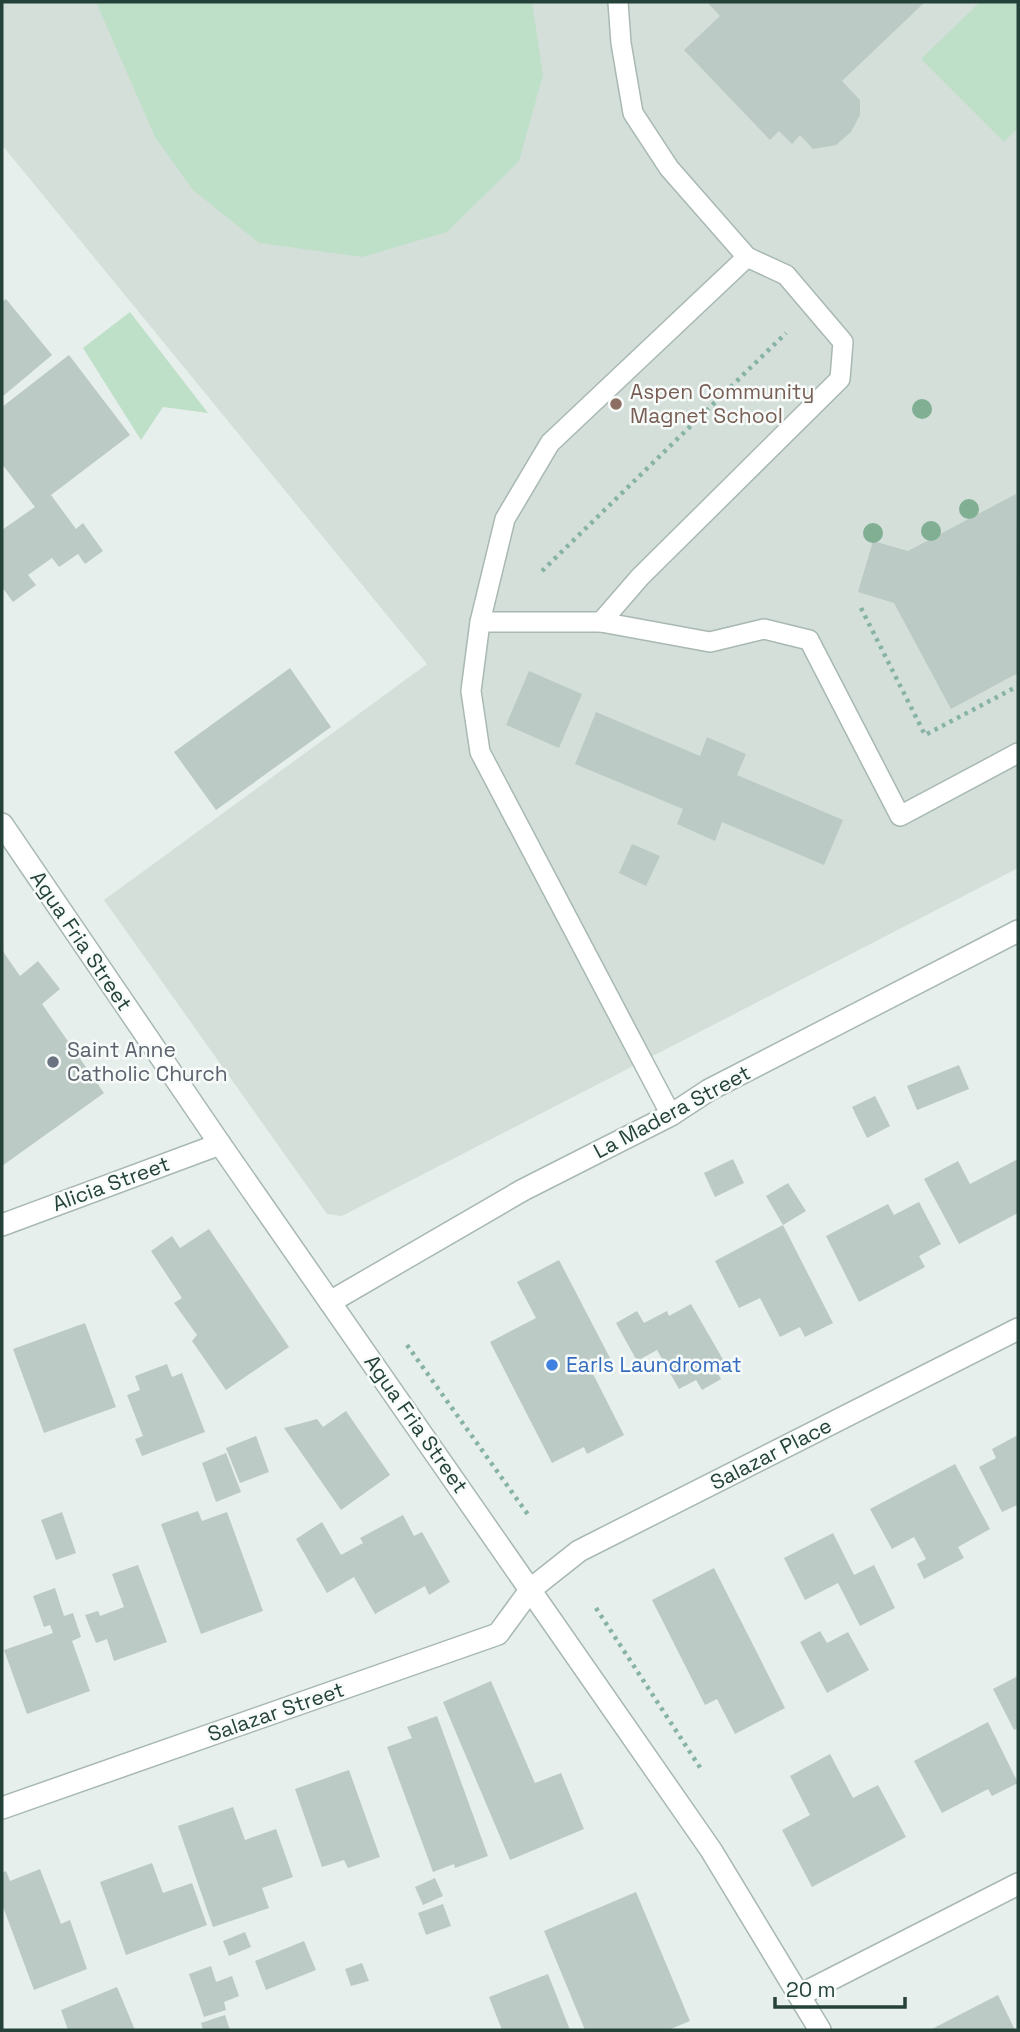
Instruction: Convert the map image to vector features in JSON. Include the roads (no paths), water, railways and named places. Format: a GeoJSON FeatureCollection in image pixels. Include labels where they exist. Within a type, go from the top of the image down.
{"type":"FeatureCollection","features":[{"type":"Feature","properties":{"kind":"street","name":"Agua Fria Street"},"geometry":{"type":"LineString","coordinates":[[2,824],[220,1144],[711,1850],[820,2030]]}},
{"type":"Feature","properties":{"kind":"street","name":"La Madera Street"},"geometry":{"type":"LineString","coordinates":[[330,1302],[523,1190],[671,1115],[709,1090],[1018,931]]}},
{"type":"Feature","properties":{"kind":"street","name":"Alicia Street"},"geometry":{"type":"LineString","coordinates":[[2,1225],[220,1144]]}},
{"type":"Feature","properties":{"kind":"street","name":"Salazar Place"},"geometry":{"type":"LineString","coordinates":[[531,1589],[579,1551],[1018,1329]]}},
{"type":"Feature","properties":{"kind":"street","name":"Salazar Street"},"geometry":{"type":"LineString","coordinates":[[2,1808],[498,1634],[531,1589]]}},
{"type":"Feature","properties":{"kind":"street"},"geometry":{"type":"LineString","coordinates":[[800,1995],[1018,1884]]}},
{"type":"Feature","properties":{"kind":"lane"},"geometry":{"type":"LineString","coordinates":[[601,622],[640,577],[841,379],[843,342],[786,275],[747,257],[669,168],[633,113],[621,43],[618,2]]}},
{"type":"Feature","properties":{"kind":"lane"},"geometry":{"type":"LineString","coordinates":[[671,1115],[480,752],[471,691],[480,622],[505,519],[550,443],[747,257]]}},
{"type":"Feature","properties":{"kind":"lane"},"geometry":{"type":"LineString","coordinates":[[480,622],[601,622],[710,642],[764,629],[809,640],[900,816],[1018,753]]}},
{"type":"Feature","properties":{"kind":"place","name":"Aspen Community Magnet School"},"geometry":{"type":"Point","coordinates":[616,404]}},
{"type":"Feature","properties":{"kind":"place","name":"Saint Anne Catholic Church"},"geometry":{"type":"Point","coordinates":[53,1062]}},
{"type":"Feature","properties":{"kind":"place","name":"Earls Laundromat"},"geometry":{"type":"Point","coordinates":[552,1365]}}]}
